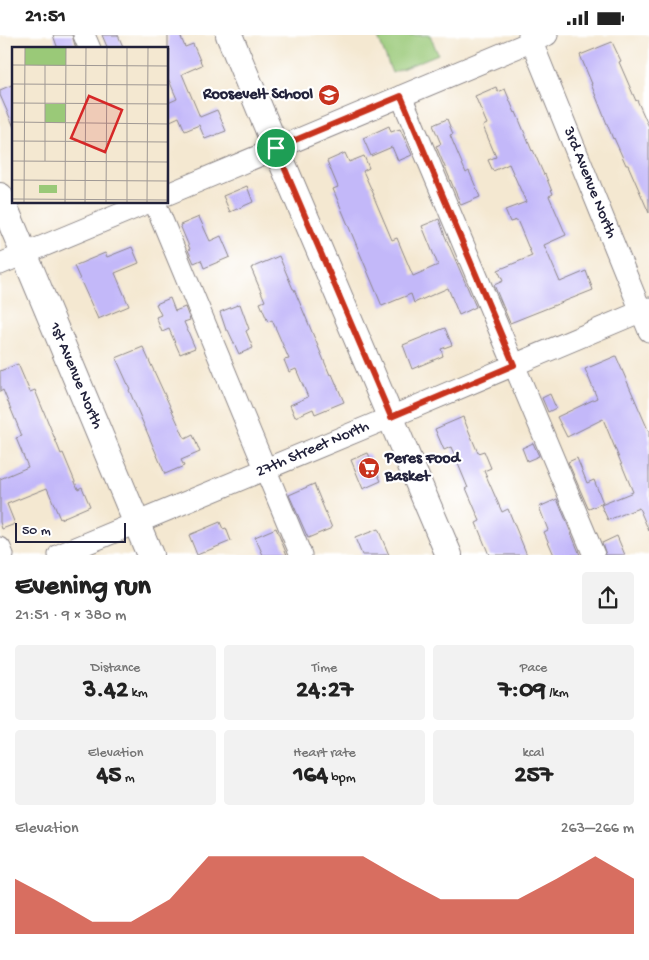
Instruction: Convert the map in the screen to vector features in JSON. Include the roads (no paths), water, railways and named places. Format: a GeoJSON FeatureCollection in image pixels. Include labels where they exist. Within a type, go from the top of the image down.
{"type":"FeatureCollection","features":[{"type":"Feature","properties":{"kind":"main road"},"geometry":{"type":"LineString","coordinates":[[229,35],[449,555]]}},
{"type":"Feature","properties":{"kind":"main road","name":"1st Avenue North"},"geometry":{"type":"LineString","coordinates":[[0,196],[150,555]]}},
{"type":"Feature","properties":{"kind":"street"},"geometry":{"type":"LineString","coordinates":[[84,35],[89,47]]}},
{"type":"Feature","properties":{"kind":"street"},"geometry":{"type":"LineString","coordinates":[[169,194],[536,37]]}},
{"type":"Feature","properties":{"kind":"street","name":"3rd Avenue North"},"geometry":{"type":"LineString","coordinates":[[536,37],[645,309],[649,331]]}},
{"type":"Feature","properties":{"kind":"street"},"geometry":{"type":"LineString","coordinates":[[401,96],[594,555]]}},
{"type":"Feature","properties":{"kind":"street"},"geometry":{"type":"LineString","coordinates":[[0,264],[145,204]]}},
{"type":"Feature","properties":{"kind":"street"},"geometry":{"type":"LineString","coordinates":[[155,204],[301,555]]}},
{"type":"Feature","properties":{"kind":"street","name":"27th Street North"},"geometry":{"type":"LineString","coordinates":[[59,555],[645,309]]}},
{"type":"Feature","properties":{"kind":"street"},"geometry":{"type":"LineString","coordinates":[[0,547],[3,555]]}},
{"type":"Feature","properties":{"kind":"place","name":"Roosevelt School"},"geometry":{"type":"Point","coordinates":[329,95]}},
{"type":"Feature","properties":{"kind":"place","name":"Peres Food Basket"},"geometry":{"type":"Point","coordinates":[369,468]}}]}
